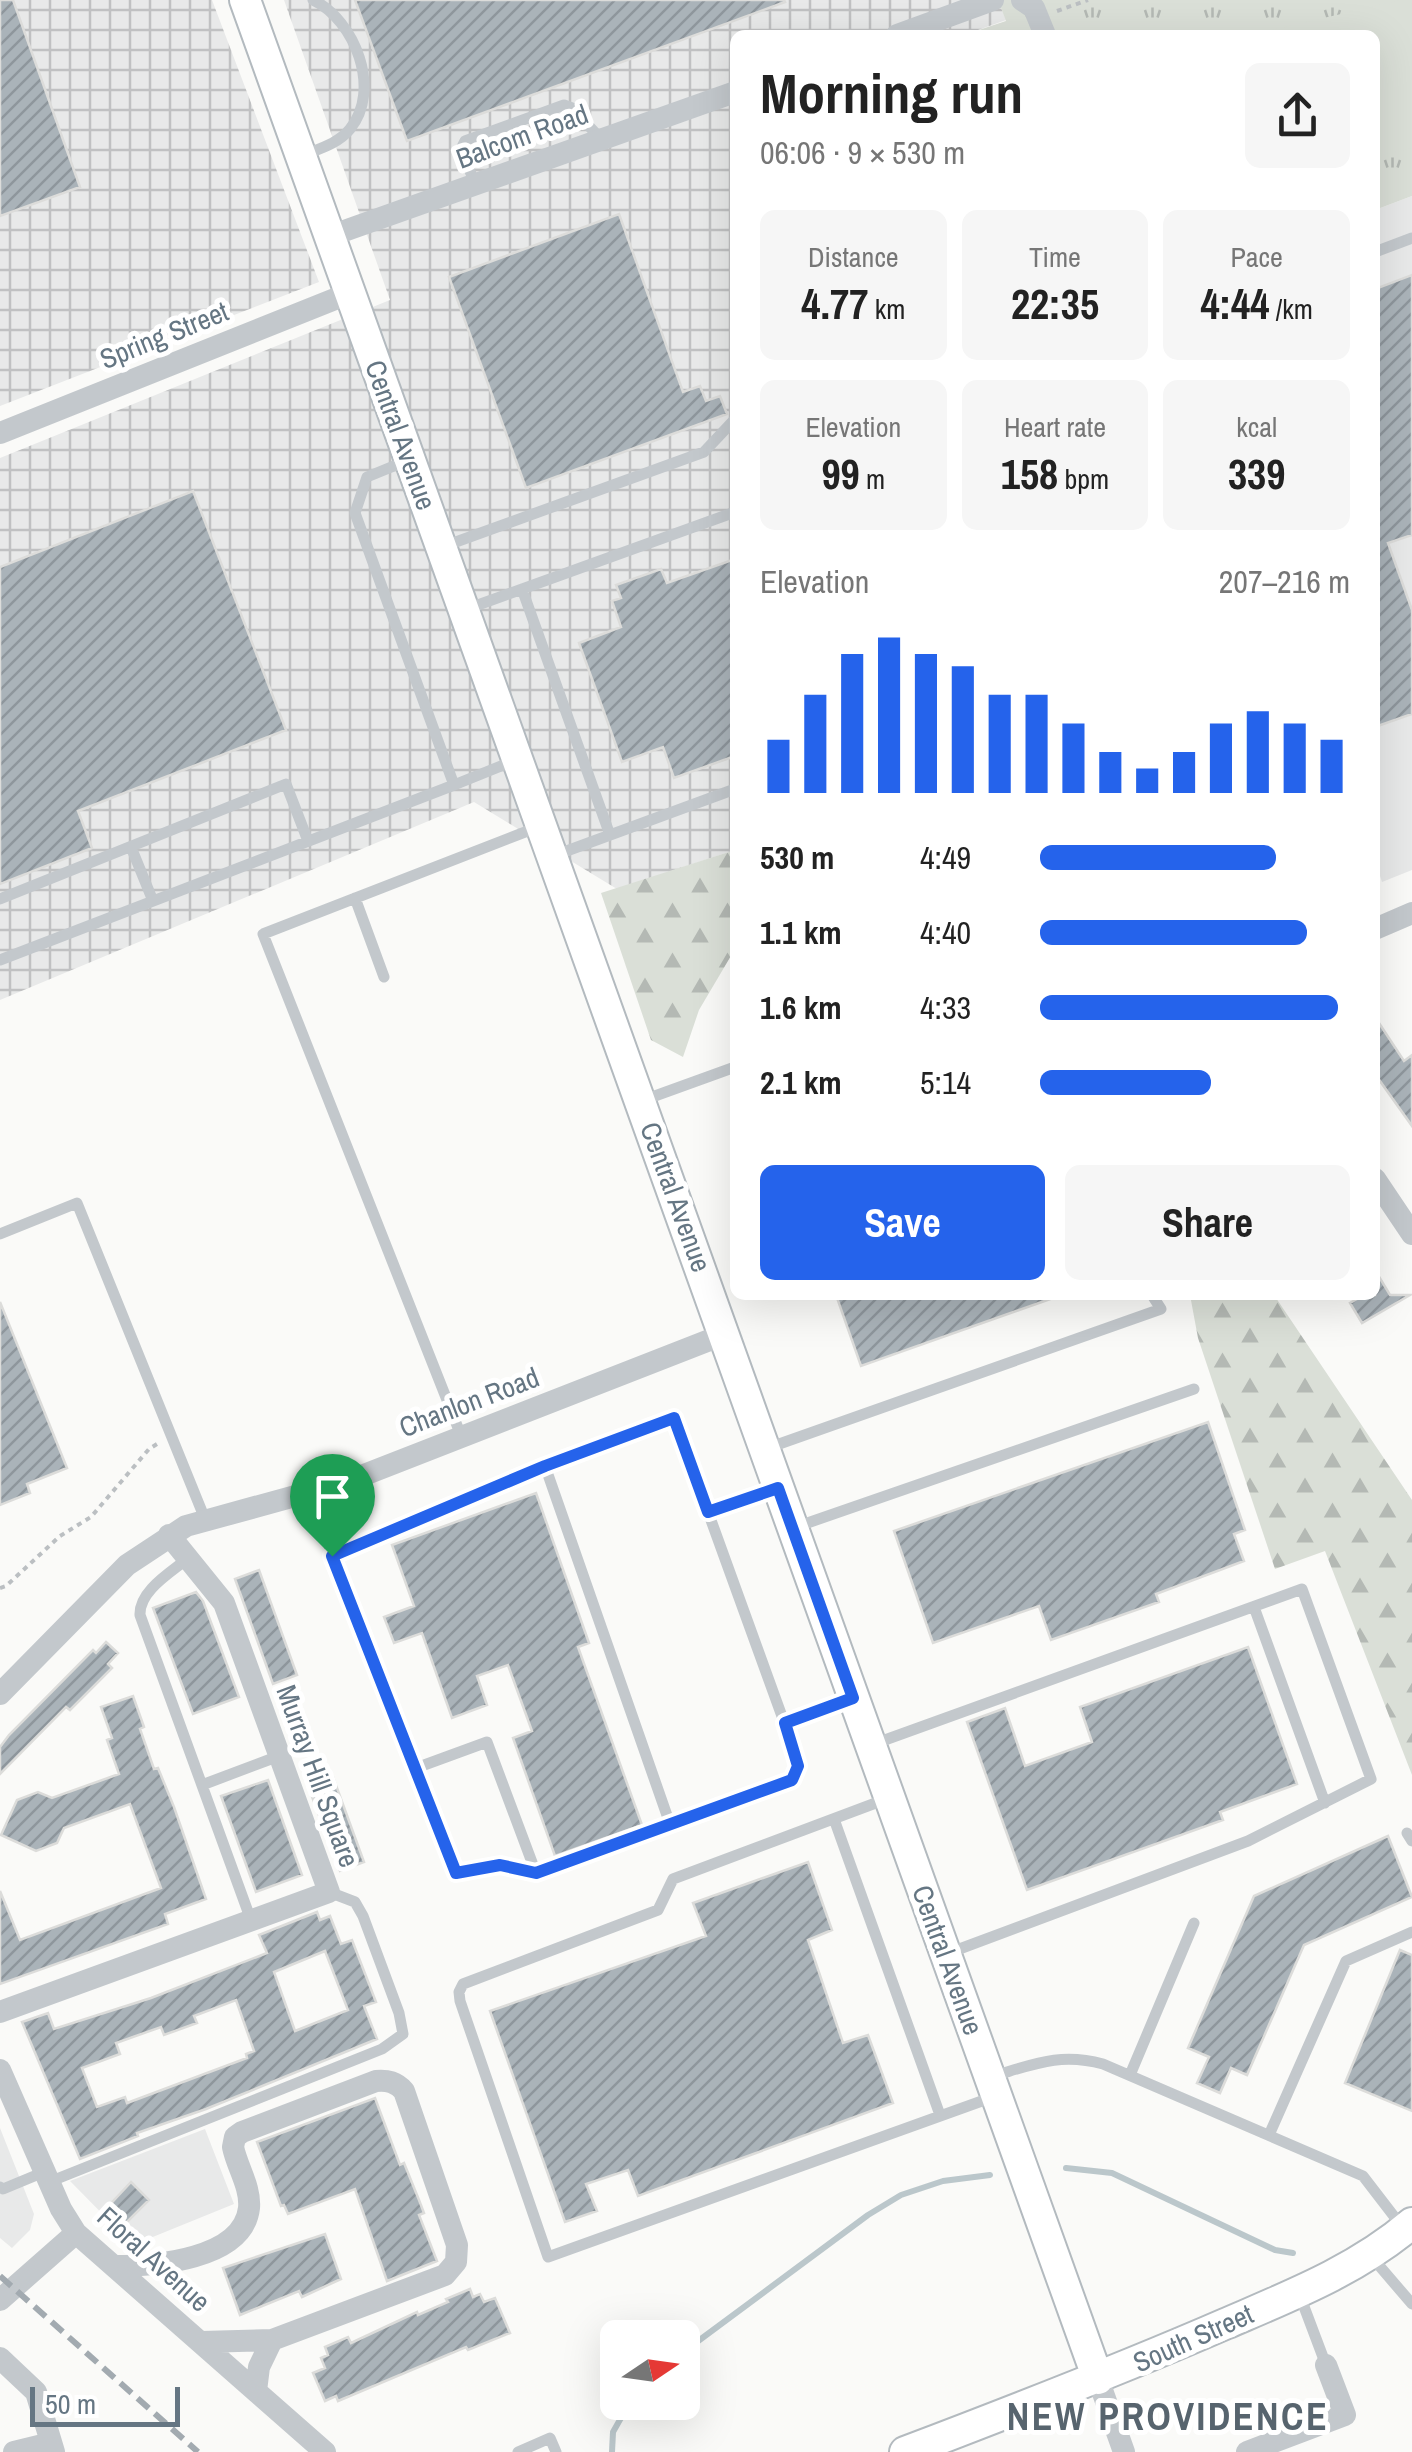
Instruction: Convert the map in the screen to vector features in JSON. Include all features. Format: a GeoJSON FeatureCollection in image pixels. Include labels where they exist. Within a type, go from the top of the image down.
{"type":"FeatureCollection","features":[{"type":"Feature","properties":{"kind":"street"},"geometry":{"type":"LineString","coordinates":[[911,30],[993,0]]}},
{"type":"Feature","properties":{"kind":"street","name":"Central Avenue"},"geometry":{"type":"LineString","coordinates":[[249,1],[301,156],[1124,2452]]}},
{"type":"Feature","properties":{"kind":"street","name":"Balcom Road"},"geometry":{"type":"LineString","coordinates":[[330,236],[730,94]]}},
{"type":"Feature","properties":{"kind":"street","name":"Spring Street"},"geometry":{"type":"LineString","coordinates":[[0,433],[350,293]]}},
{"type":"Feature","properties":{"kind":"street"},"geometry":{"type":"LineString","coordinates":[[1380,927],[1412,913]]}},
{"type":"Feature","properties":{"kind":"street"},"geometry":{"type":"LineString","coordinates":[[1380,1187],[1412,1234]]}},
{"type":"Feature","properties":{"kind":"street","name":"Chanlon Road"},"geometry":{"type":"LineString","coordinates":[[0,1694],[127,1565],[169,1535],[205,1519],[308,1492],[462,1438],[724,1334]]}},
{"type":"Feature","properties":{"kind":"street","name":"Murray Hill Square"},"geometry":{"type":"LineString","coordinates":[[0,2012],[328,1892],[224,1603],[169,1535]]}},
{"type":"Feature","properties":{"kind":"street","name":"Floral Avenue"},"geometry":{"type":"LineString","coordinates":[[0,2070],[46,2177],[76,2233],[324,2452]]}},
{"type":"Feature","properties":{"kind":"street"},"geometry":{"type":"LineString","coordinates":[[114,2266],[177,2262],[235,2236],[248,2213],[248,2192],[233,2147],[242,2132],[376,2081],[386,2080],[399,2086],[404,2091],[456,2245],[456,2262],[445,2275],[272,2340],[202,2342]]}},
{"type":"Feature","properties":{"kind":"street","name":"South Street"},"geometry":{"type":"LineString","coordinates":[[906,2452],[1098,2379],[1298,2292],[1370,2255],[1408,2226]]}},
{"type":"Feature","properties":{"kind":"street"},"geometry":{"type":"LineString","coordinates":[[0,2300],[76,2233]]}},
{"type":"Feature","properties":{"kind":"street"},"geometry":{"type":"LineString","coordinates":[[160,2304],[177,2262]]}},
{"type":"Feature","properties":{"kind":"street"},"geometry":{"type":"LineString","coordinates":[[256,2391],[259,2367],[272,2340]]}},
{"type":"Feature","properties":{"kind":"street"},"geometry":{"type":"LineString","coordinates":[[0,2358],[36,2392],[58,2449],[14,2452]]}},
{"type":"Feature","properties":{"kind":"street"},"geometry":{"type":"LineString","coordinates":[[1248,2452],[1301,2442],[1345,2415],[1326,2365]]}},
{"type":"Feature","properties":{"kind":"lane"},"geometry":{"type":"LineString","coordinates":[[301,156],[334,142],[352,127],[360,114],[365,86],[362,68],[345,28],[312,0]]}},
{"type":"Feature","properties":{"kind":"lane"},"geometry":{"type":"LineString","coordinates":[[476,186],[461,149],[464,141],[564,105],[572,108],[601,139]]}},
{"type":"Feature","properties":{"kind":"lane"},"geometry":{"type":"LineString","coordinates":[[1380,250],[1412,238]]}},
{"type":"Feature","properties":{"kind":"lane"},"geometry":{"type":"LineString","coordinates":[[442,547],[704,452],[730,424]]}},
{"type":"Feature","properties":{"kind":"lane"},"geometry":{"type":"LineString","coordinates":[[410,460],[367,478],[355,514],[454,784]]}},
{"type":"Feature","properties":{"kind":"lane"},"geometry":{"type":"LineString","coordinates":[[464,610],[730,514]]}},
{"type":"Feature","properties":{"kind":"lane"},"geometry":{"type":"LineString","coordinates":[[522,589],[610,835]]}},
{"type":"Feature","properties":{"kind":"lane"},"geometry":{"type":"LineString","coordinates":[[0,960],[518,760]]}},
{"type":"Feature","properties":{"kind":"lane"},"geometry":{"type":"LineString","coordinates":[[0,899],[286,784],[308,840]]}},
{"type":"Feature","properties":{"kind":"lane"},"geometry":{"type":"LineString","coordinates":[[553,856],[730,791]]}},
{"type":"Feature","properties":{"kind":"lane"},"geometry":{"type":"LineString","coordinates":[[462,1438],[264,934],[542,826]]}},
{"type":"Feature","properties":{"kind":"lane"},"geometry":{"type":"LineString","coordinates":[[131,846],[153,900]]}},
{"type":"Feature","properties":{"kind":"lane"},"geometry":{"type":"LineString","coordinates":[[355,898],[384,978]]}},
{"type":"Feature","properties":{"kind":"lane"},"geometry":{"type":"LineString","coordinates":[[641,1102],[730,1069]]}},
{"type":"Feature","properties":{"kind":"lane"},"geometry":{"type":"LineString","coordinates":[[0,1234],[77,1203],[205,1519]]}},
{"type":"Feature","properties":{"kind":"lane"},"geometry":{"type":"LineString","coordinates":[[765,1449],[1161,1308],[1155,1300]]}},
{"type":"Feature","properties":{"kind":"lane"},"geometry":{"type":"LineString","coordinates":[[793,1528],[1194,1389]]}},
{"type":"Feature","properties":{"kind":"lane"},"geometry":{"type":"LineString","coordinates":[[308,1492],[332,1556],[456,1873],[500,1865],[536,1873],[792,1780],[798,1766],[785,1723],[674,1418],[545,1466],[332,1556]]}},
{"type":"Feature","properties":{"kind":"lane"},"geometry":{"type":"LineString","coordinates":[[545,1466],[670,1824]]}},
{"type":"Feature","properties":{"kind":"lane"},"geometry":{"type":"LineString","coordinates":[[708,1512],[778,1488]]}},
{"type":"Feature","properties":{"kind":"lane"},"geometry":{"type":"LineString","coordinates":[[186,1559],[146,1594],[139,1609],[251,1920]]}},
{"type":"Feature","properties":{"kind":"lane"},"geometry":{"type":"LineString","coordinates":[[870,1745],[1302,1589],[1371,1779],[1248,1841],[946,1954]]}},
{"type":"Feature","properties":{"kind":"lane"},"geometry":{"type":"LineString","coordinates":[[1254,1606],[1325,1803]]}},
{"type":"Feature","properties":{"kind":"lane"},"geometry":{"type":"LineString","coordinates":[[785,1723],[853,1698]]}},
{"type":"Feature","properties":{"kind":"lane"},"geometry":{"type":"LineString","coordinates":[[416,1768],[487,1742],[536,1873]]}},
{"type":"Feature","properties":{"kind":"lane"},"geometry":{"type":"LineString","coordinates":[[202,1785],[279,1756]]}},
{"type":"Feature","properties":{"kind":"lane"},"geometry":{"type":"LineString","coordinates":[[889,1798],[672,1878],[658,1910],[463,1984],[460,2002],[548,2257],[940,2115],[993,2086],[1072,2056],[1130,2075],[1363,2176],[1408,2226]]}},
{"type":"Feature","properties":{"kind":"lane"},"geometry":{"type":"LineString","coordinates":[[834,1819],[940,2115]]}},
{"type":"Feature","properties":{"kind":"lane"},"geometry":{"type":"LineString","coordinates":[[0,2187],[46,2177],[382,2049],[403,2034],[362,1916],[354,1902],[328,1892]]}},
{"type":"Feature","properties":{"kind":"lane"},"geometry":{"type":"LineString","coordinates":[[1130,2075],[1194,1922]]}},
{"type":"Feature","properties":{"kind":"lane"},"geometry":{"type":"LineString","coordinates":[[1269,2136],[1346,1961],[1412,1932]]}},
{"type":"Feature","properties":{"kind":"lane"},"geometry":{"type":"LineString","coordinates":[[1370,2255],[1412,2304]]}},
{"type":"Feature","properties":{"kind":"lane"},"geometry":{"type":"LineString","coordinates":[[1298,2292],[1326,2365]]}},
{"type":"Feature","properties":{"kind":"lane"},"geometry":{"type":"LineString","coordinates":[[518,2452],[550,2438],[556,2452]]}},
{"type":"Feature","properties":{"kind":"path"},"geometry":{"type":"LineString","coordinates":[[1035,15],[1088,0]]}},
{"type":"Feature","properties":{"kind":"path"},"geometry":{"type":"LineString","coordinates":[[0,1588],[60,1536],[91,1516],[149,1449],[172,1436]]}},
{"type":"Feature","properties":{"kind":"shaded area"},"geometry":{"type":"Polygon","coordinates":[[[0,0],[212,0],[319,282],[0,406],[0,0]]]}},
{"type":"Feature","properties":{"kind":"shaded area"},"geometry":{"type":"Polygon","coordinates":[[[284,0],[998,0],[1006,20],[978,30],[730,30],[730,852],[617,889],[474,802],[0,1000],[0,458],[390,300],[284,0]]]}},
{"type":"Feature","properties":{"kind":"shaded area"},"geometry":{"type":"Polygon","coordinates":[[[1412,196],[1412,870],[1382,882],[1380,876],[1380,208],[1412,196]]]}},
{"type":"Feature","properties":{"kind":"shaded area"},"geometry":{"type":"Polygon","coordinates":[[[0,2128],[34,2214],[30,2230],[12,2248],[0,2238],[0,2128]]]}},
{"type":"Feature","properties":{"kind":"shaded area"},"geometry":{"type":"Polygon","coordinates":[[[205,2129],[234,2204],[133,2245],[70,2181],[205,2129]]]}},
{"type":"Feature","properties":{"kind":"green space"},"geometry":{"type":"Polygon","coordinates":[[[998,0],[1412,0],[1412,196],[1380,208],[1380,30],[979,30],[1006,21],[998,0]]]}},
{"type":"Feature","properties":{"kind":"green space"},"geometry":{"type":"Polygon","coordinates":[[[1412,0],[1412,148],[1380,156],[1380,30],[1272,30],[1412,0]]]}},
{"type":"Feature","properties":{"kind":"green space"},"geometry":{"type":"Polygon","coordinates":[[[730,852],[730,957],[699,1010],[683,1057],[651,1040],[601,893],[730,852]]]}},
{"type":"Feature","properties":{"kind":"green space"},"geometry":{"type":"Polygon","coordinates":[[[1191,1300],[1277,1300],[1412,1500],[1412,1775],[1325,1551],[1275,1569],[1198,1338],[1191,1300]]]}},
{"type":"Feature","properties":{"kind":"building"},"geometry":{"type":"Polygon","coordinates":[[[0,0],[13,0],[80,187],[0,216],[0,0]]]}},
{"type":"Feature","properties":{"kind":"building"},"geometry":{"type":"Polygon","coordinates":[[[355,0],[784,0],[785,2],[407,141],[355,0]]]}},
{"type":"Feature","properties":{"kind":"building"},"geometry":{"type":"Polygon","coordinates":[[[619,214],[683,392],[700,386],[706,401],[720,396],[727,414],[526,488],[449,277],[619,214]]]}},
{"type":"Feature","properties":{"kind":"building"},"geometry":{"type":"Polygon","coordinates":[[[1412,275],[1412,535],[1388,543],[1412,610],[1412,714],[1380,725],[1380,287],[1412,275]]]}},
{"type":"Feature","properties":{"kind":"building"},"geometry":{"type":"Polygon","coordinates":[[[193,491],[286,730],[78,811],[92,848],[0,884],[0,567],[193,491]]]}},
{"type":"Feature","properties":{"kind":"building"},"geometry":{"type":"Polygon","coordinates":[[[730,561],[730,758],[674,778],[663,747],[622,762],[579,643],[621,627],[612,601],[621,598],[616,585],[661,569],[667,583],[730,561]]]}},
{"type":"Feature","properties":{"kind":"building"},"geometry":{"type":"Polygon","coordinates":[[[1380,1025],[1404,1061],[1412,1055],[1412,1126],[1380,1081],[1380,1025]]]}},
{"type":"Feature","properties":{"kind":"building"},"geometry":{"type":"Polygon","coordinates":[[[1380,1278],[1390,1295],[1410,1295],[1362,1323],[1350,1303],[1380,1300],[1380,1278]]]}},
{"type":"Feature","properties":{"kind":"building"},"geometry":{"type":"Polygon","coordinates":[[[838,1300],[1048,1300],[861,1366],[838,1300]]]}},
{"type":"Feature","properties":{"kind":"building"},"geometry":{"type":"Polygon","coordinates":[[[0,1302],[67,1468],[27,1484],[30,1493],[0,1505],[0,1302]]]}},
{"type":"Feature","properties":{"kind":"building"},"geometry":{"type":"Polygon","coordinates":[[[1208,1422],[1245,1530],[1234,1534],[1244,1561],[1156,1594],[1159,1602],[1051,1640],[1039,1606],[933,1643],[894,1531],[1208,1422]]]}},
{"type":"Feature","properties":{"kind":"building"},"geometry":{"type":"Polygon","coordinates":[[[536,1493],[589,1643],[578,1647],[642,1825],[555,1856],[513,1738],[532,1731],[508,1665],[477,1676],[487,1705],[452,1718],[422,1633],[394,1643],[384,1617],[414,1606],[392,1545],[536,1493]]]}},
{"type":"Feature","properties":{"kind":"building"},"geometry":{"type":"Polygon","coordinates":[[[259,1570],[297,1675],[273,1684],[235,1579],[259,1570]]]}},
{"type":"Feature","properties":{"kind":"building"},"geometry":{"type":"Polygon","coordinates":[[[196,1592],[203,1601],[239,1697],[193,1714],[153,1608],[196,1592]]]}},
{"type":"Feature","properties":{"kind":"building"},"geometry":{"type":"Polygon","coordinates":[[[106,1642],[118,1653],[108,1664],[112,1668],[70,1710],[66,1707],[0,1774],[0,1747],[9,1735],[93,1650],[96,1653],[106,1642]]]}},
{"type":"Feature","properties":{"kind":"building"},"geometry":{"type":"Polygon","coordinates":[[[1248,1647],[1297,1784],[1220,1812],[1223,1820],[1027,1890],[967,1722],[1005,1708],[1025,1766],[1092,1742],[1080,1707],[1248,1647]]]}},
{"type":"Feature","properties":{"kind":"building"},"geometry":{"type":"Polygon","coordinates":[[[133,1696],[154,1769],[158,1768],[174,1807],[206,1899],[165,1914],[168,1924],[0,1984],[0,1891],[20,1940],[161,1888],[130,1804],[64,1828],[57,1843],[36,1851],[1,1835],[17,1800],[38,1792],[52,1798],[119,1774],[101,1707],[133,1696]]]}},
{"type":"Feature","properties":{"kind":"building"},"geometry":{"type":"Polygon","coordinates":[[[333,1777],[364,1862],[340,1871],[308,1786],[333,1777]]]}},
{"type":"Feature","properties":{"kind":"building"},"geometry":{"type":"Polygon","coordinates":[[[268,1780],[302,1875],[256,1892],[221,1796],[268,1780]]]}},
{"type":"Feature","properties":{"kind":"building"},"geometry":{"type":"Polygon","coordinates":[[[1388,1836],[1412,1897],[1304,1945],[1247,2075],[1231,2068],[1220,2093],[1197,2083],[1209,2057],[1188,2048],[1254,1896],[1388,1836]]]}},
{"type":"Feature","properties":{"kind":"building"},"geometry":{"type":"Polygon","coordinates":[[[808,1862],[832,1930],[808,1940],[843,2043],[868,2035],[893,2103],[638,2196],[628,2170],[586,2184],[597,2211],[565,2222],[490,2011],[706,1936],[693,1903],[808,1862]]]}},
{"type":"Feature","properties":{"kind":"building"},"geometry":{"type":"Polygon","coordinates":[[[317,1912],[320,1920],[330,1916],[341,1944],[352,1940],[376,2002],[364,2006],[377,2039],[80,2159],[22,2022],[48,2013],[54,2029],[151,1998],[267,1953],[259,1935],[317,1912]],[[325,1951],[274,1972],[295,2031],[348,2010],[325,1951]],[[236,2000],[194,2016],[197,2023],[164,2035],[161,2027],[116,2043],[120,2054],[82,2068],[97,2107],[125,2097],[127,2103],[247,2058],[246,2054],[254,2051],[236,2000]]]}},
{"type":"Feature","properties":{"kind":"building"},"geometry":{"type":"Polygon","coordinates":[[[1400,1950],[1412,1955],[1412,2111],[1345,2083],[1400,1950]]]}},
{"type":"Feature","properties":{"kind":"building"},"geometry":{"type":"Polygon","coordinates":[[[375,2098],[400,2165],[404,2163],[424,2213],[419,2215],[437,2261],[387,2281],[355,2189],[288,2214],[281,2206],[257,2142],[375,2098]]]}},
{"type":"Feature","properties":{"kind":"building"},"geometry":{"type":"Polygon","coordinates":[[[131,2182],[149,2200],[122,2227],[104,2211],[131,2182]]]}},
{"type":"Feature","properties":{"kind":"building"},"geometry":{"type":"Polygon","coordinates":[[[325,2234],[341,2279],[302,2297],[299,2291],[240,2315],[223,2268],[325,2234]]]}},
{"type":"Feature","properties":{"kind":"building"},"geometry":{"type":"Polygon","coordinates":[[[470,2289],[473,2297],[480,2294],[484,2302],[495,2298],[510,2333],[468,2350],[466,2347],[338,2401],[336,2396],[325,2401],[313,2373],[325,2368],[321,2358],[328,2355],[325,2347],[348,2337],[351,2343],[470,2289]]]}},
{"type":"Feature","properties":{"kind":"waterway"},"geometry":{"type":"LineString","coordinates":[[1066,2168],[1112,2173],[1275,2250],[1293,2253]]}},
{"type":"Feature","properties":{"kind":"waterway"},"geometry":{"type":"LineString","coordinates":[[700,2340],[868,2215],[901,2195],[943,2181],[990,2175]]}},
{"type":"Feature","properties":{"kind":"waterway"},"geometry":{"type":"LineString","coordinates":[[612,2452],[613,2432],[620,2420]]}},
{"type":"Feature","properties":{"kind":"railway"},"geometry":{"type":"LineString","coordinates":[[0,2276],[198,2452]]}},
{"type":"Feature","properties":{"kind":"district","name":"NEW PROVIDENCE"},"geometry":{"type":"Point","coordinates":[1168,2416]}},
{"type":"Feature","properties":{"kind":"route"},"geometry":{"type":"LineString","coordinates":[[674,1418],[708,1512],[778,1488],[853,1698],[785,1723],[798,1766],[792,1780],[536,1873],[500,1865],[456,1873],[332,1556],[545,1466],[674,1418]]}}]}
